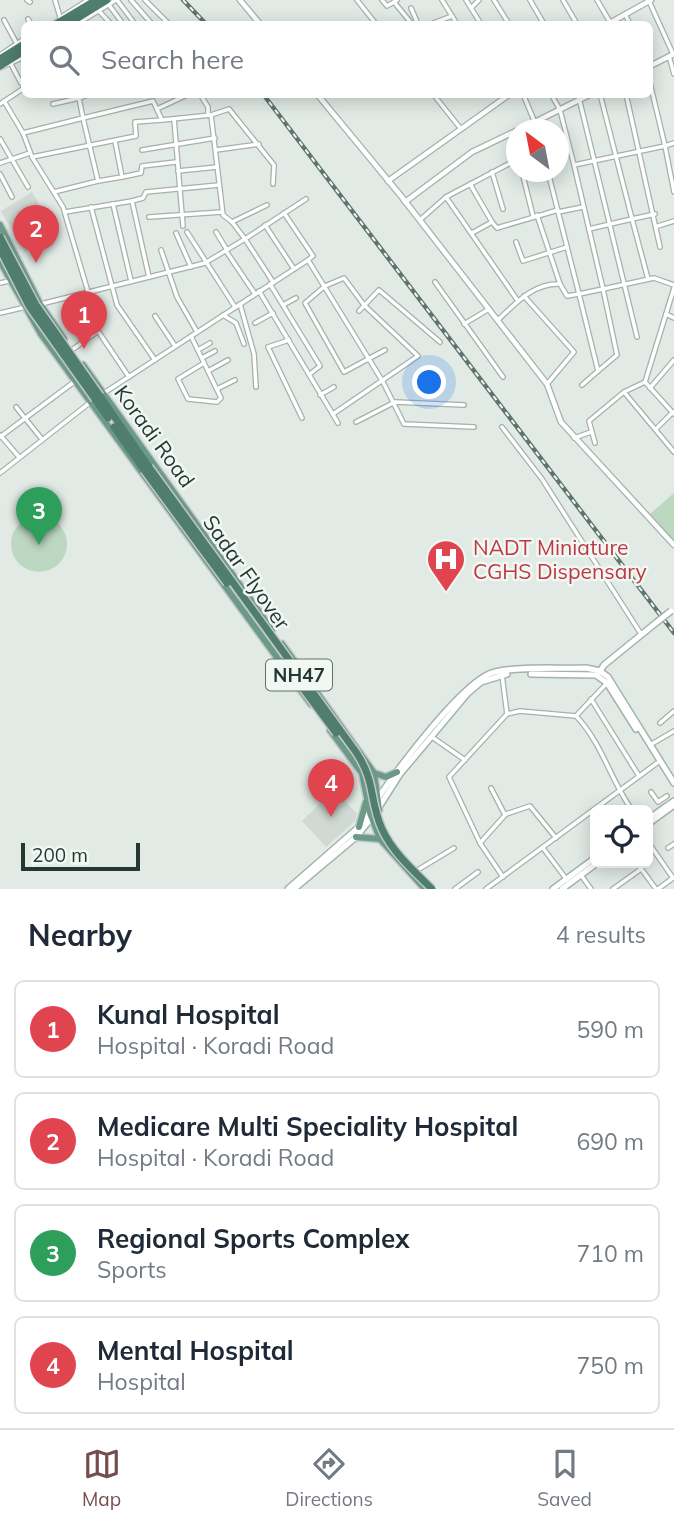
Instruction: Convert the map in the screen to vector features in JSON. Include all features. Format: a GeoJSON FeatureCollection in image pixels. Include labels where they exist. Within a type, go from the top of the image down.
{"type":"FeatureCollection","features":[{"type":"Feature","properties":{"kind":"highway"},"geometry":{"type":"LineString","coordinates":[[58,21],[96,0]]}},
{"type":"Feature","properties":{"kind":"highway"},"geometry":{"type":"LineString","coordinates":[[73,21],[108,2]]}},
{"type":"Feature","properties":{"kind":"highway"},"geometry":{"type":"LineString","coordinates":[[0,61],[21,44]]}},
{"type":"Feature","properties":{"kind":"highway"},"geometry":{"type":"LineString","coordinates":[[0,61],[21,52]]}},
{"type":"Feature","properties":{"kind":"highway","name":"NH47"},"geometry":{"type":"LineString","coordinates":[[0,237],[36,305],[124,442],[136,453]]}},
{"type":"Feature","properties":{"kind":"highway","name":"NH47"},"geometry":{"type":"LineString","coordinates":[[0,249],[29,306],[136,453]]}},
{"type":"Feature","properties":{"kind":"highway","name":"Sadar Flyover"},"geometry":{"type":"LineString","coordinates":[[136,453],[363,768],[377,826],[385,841],[426,887]]}},
{"type":"Feature","properties":{"kind":"main road","name":"Koradi Road"},"geometry":{"type":"LineString","coordinates":[[0,225],[40,304],[72,350],[97,398],[106,424],[136,453],[258,611],[374,773],[384,828],[426,887]]}},
{"type":"Feature","properties":{"kind":"main road"},"geometry":{"type":"LineString","coordinates":[[0,261],[24,307],[75,382],[97,398]]}},
{"type":"Feature","properties":{"kind":"main road","name":"Koradi Road"},"geometry":{"type":"LineString","coordinates":[[136,453],[136,467],[362,773],[371,816],[380,839],[426,887]]}},
{"type":"Feature","properties":{"kind":"main road"},"geometry":{"type":"LineString","coordinates":[[475,681],[502,675],[599,673],[673,609]]}},
{"type":"Feature","properties":{"kind":"main road"},"geometry":{"type":"LineString","coordinates":[[247,619],[258,611]]}},
{"type":"Feature","properties":{"kind":"main road"},"geometry":{"type":"LineString","coordinates":[[378,804],[475,681],[495,671],[578,668],[608,677],[674,785]]}},
{"type":"Feature","properties":{"kind":"main road"},"geometry":{"type":"LineString","coordinates":[[599,673],[674,785]]}},
{"type":"Feature","properties":{"kind":"main road"},"geometry":{"type":"LineString","coordinates":[[294,889],[356,837],[397,772],[430,736]]}},
{"type":"Feature","properties":{"kind":"main road"},"geometry":{"type":"LineString","coordinates":[[374,773],[386,777],[397,772]]}},
{"type":"Feature","properties":{"kind":"main road"},"geometry":{"type":"LineString","coordinates":[[359,827],[367,797]]}},
{"type":"Feature","properties":{"kind":"main road"},"geometry":{"type":"LineString","coordinates":[[653,818],[674,803]]}},
{"type":"Feature","properties":{"kind":"main road"},"geometry":{"type":"LineString","coordinates":[[288,889],[371,816]]}},
{"type":"Feature","properties":{"kind":"main road"},"geometry":{"type":"LineString","coordinates":[[356,837],[380,839]]}},
{"type":"Feature","properties":{"kind":"main road"},"geometry":{"type":"LineString","coordinates":[[562,889],[590,862]]}},
{"type":"Feature","properties":{"kind":"main road"},"geometry":{"type":"LineString","coordinates":[[553,889],[590,868]]}},
{"type":"Feature","properties":{"kind":"street"},"geometry":{"type":"LineString","coordinates":[[55,0],[58,21],[88,0]]}},
{"type":"Feature","properties":{"kind":"street"},"geometry":{"type":"LineString","coordinates":[[86,21],[108,2],[117,0],[133,21]]}},
{"type":"Feature","properties":{"kind":"street"},"geometry":{"type":"LineString","coordinates":[[131,0],[149,21]]}},
{"type":"Feature","properties":{"kind":"street"},"geometry":{"type":"LineString","coordinates":[[145,0],[166,21]]}},
{"type":"Feature","properties":{"kind":"street"},"geometry":{"type":"LineString","coordinates":[[240,0],[258,21]]}},
{"type":"Feature","properties":{"kind":"street"},"geometry":{"type":"LineString","coordinates":[[357,0],[374,21]]}},
{"type":"Feature","properties":{"kind":"street"},"geometry":{"type":"LineString","coordinates":[[382,0],[387,6],[395,1],[410,21]]}},
{"type":"Feature","properties":{"kind":"street"},"geometry":{"type":"LineString","coordinates":[[442,0],[455,21]]}},
{"type":"Feature","properties":{"kind":"street"},"geometry":{"type":"LineString","coordinates":[[466,0],[479,21]]}},
{"type":"Feature","properties":{"kind":"street"},"geometry":{"type":"LineString","coordinates":[[471,8],[479,0]]}},
{"type":"Feature","properties":{"kind":"street"},"geometry":{"type":"LineString","coordinates":[[494,0],[507,21]]}},
{"type":"Feature","properties":{"kind":"street"},"geometry":{"type":"LineString","coordinates":[[530,0],[542,21]]}},
{"type":"Feature","properties":{"kind":"street"},"geometry":{"type":"LineString","coordinates":[[564,0],[576,21]]}},
{"type":"Feature","properties":{"kind":"street"},"geometry":{"type":"LineString","coordinates":[[597,0],[608,21]]}},
{"type":"Feature","properties":{"kind":"street"},"geometry":{"type":"LineString","coordinates":[[614,21],[650,1],[672,55],[674,74]]}},
{"type":"Feature","properties":{"kind":"street"},"geometry":{"type":"LineString","coordinates":[[108,2],[122,21]]}},
{"type":"Feature","properties":{"kind":"street"},"geometry":{"type":"LineString","coordinates":[[411,8],[417,21]]}},
{"type":"Feature","properties":{"kind":"street"},"geometry":{"type":"LineString","coordinates":[[99,11],[108,21]]}},
{"type":"Feature","properties":{"kind":"street"},"geometry":{"type":"LineString","coordinates":[[625,14],[628,21]]}},
{"type":"Feature","properties":{"kind":"street"},"geometry":{"type":"LineString","coordinates":[[443,21],[452,16]]}},
{"type":"Feature","properties":{"kind":"street"},"geometry":{"type":"LineString","coordinates":[[4,20],[21,42]]}},
{"type":"Feature","properties":{"kind":"street"},"geometry":{"type":"LineString","coordinates":[[653,64],[672,55]]}},
{"type":"Feature","properties":{"kind":"street"},"geometry":{"type":"LineString","coordinates":[[0,61],[11,64],[21,59]]}},
{"type":"Feature","properties":{"kind":"street"},"geometry":{"type":"LineString","coordinates":[[11,64],[21,83]]}},
{"type":"Feature","properties":{"kind":"street"},"geometry":{"type":"LineString","coordinates":[[21,90],[2,103],[23,134],[31,155],[65,212],[88,292]]}},
{"type":"Feature","properties":{"kind":"street"},"geometry":{"type":"LineString","coordinates":[[53,104],[79,98],[98,181]]}},
{"type":"Feature","properties":{"kind":"street"},"geometry":{"type":"LineString","coordinates":[[152,98],[162,120]]}},
{"type":"Feature","properties":{"kind":"street"},"geometry":{"type":"LineString","coordinates":[[157,109],[179,98]]}},
{"type":"Feature","properties":{"kind":"street"},"geometry":{"type":"LineString","coordinates":[[204,98],[215,138],[222,212],[225,219],[232,222],[245,239],[320,366],[310,374]]}},
{"type":"Feature","properties":{"kind":"street"},"geometry":{"type":"LineString","coordinates":[[320,98],[420,220],[547,384],[561,422],[674,545]]}},
{"type":"Feature","properties":{"kind":"street"},"geometry":{"type":"LineString","coordinates":[[436,98],[460,129]]}},
{"type":"Feature","properties":{"kind":"street"},"geometry":{"type":"LineString","coordinates":[[388,181],[504,98]]}},
{"type":"Feature","properties":{"kind":"street"},"geometry":{"type":"LineString","coordinates":[[525,98],[535,119]]}},
{"type":"Feature","properties":{"kind":"street"},"geometry":{"type":"LineString","coordinates":[[553,98],[560,110],[574,165],[617,355],[582,385]]}},
{"type":"Feature","properties":{"kind":"street"},"geometry":{"type":"LineString","coordinates":[[540,119],[578,98],[637,337]]}},
{"type":"Feature","properties":{"kind":"street"},"geometry":{"type":"LineString","coordinates":[[601,98],[648,279]]}},
{"type":"Feature","properties":{"kind":"street"},"geometry":{"type":"LineString","coordinates":[[627,98],[658,226],[660,247]]}},
{"type":"Feature","properties":{"kind":"street"},"geometry":{"type":"LineString","coordinates":[[653,98],[674,192]]}},
{"type":"Feature","properties":{"kind":"street"},"geometry":{"type":"LineString","coordinates":[[23,134],[153,101]]}},
{"type":"Feature","properties":{"kind":"street"},"geometry":{"type":"LineString","coordinates":[[0,163],[136,136],[135,122],[210,115],[229,109],[275,165],[271,173],[273,184]]}},
{"type":"Feature","properties":{"kind":"street"},"geometry":{"type":"LineString","coordinates":[[174,119],[174,147],[183,226]]}},
{"type":"Feature","properties":{"kind":"street"},"geometry":{"type":"LineString","coordinates":[[405,202],[472,152],[506,135]]}},
{"type":"Feature","properties":{"kind":"street"},"geometry":{"type":"LineString","coordinates":[[142,150],[174,147],[215,138]]}},
{"type":"Feature","properties":{"kind":"street"},"geometry":{"type":"LineString","coordinates":[[0,139],[28,187]]}},
{"type":"Feature","properties":{"kind":"street"},"geometry":{"type":"LineString","coordinates":[[115,140],[122,177]]}},
{"type":"Feature","properties":{"kind":"street"},"geometry":{"type":"LineString","coordinates":[[574,165],[674,143]]}},
{"type":"Feature","properties":{"kind":"street"},"geometry":{"type":"LineString","coordinates":[[216,150],[258,144]]}},
{"type":"Feature","properties":{"kind":"street"},"geometry":{"type":"LineString","coordinates":[[54,192],[141,173],[142,166],[177,162]]}},
{"type":"Feature","properties":{"kind":"street"},"geometry":{"type":"LineString","coordinates":[[420,220],[446,197],[506,165]]}},
{"type":"Feature","properties":{"kind":"street"},"geometry":{"type":"LineString","coordinates":[[178,170],[218,167]]}},
{"type":"Feature","properties":{"kind":"street"},"geometry":{"type":"LineString","coordinates":[[492,172],[503,209]]}},
{"type":"Feature","properties":{"kind":"street"},"geometry":{"type":"LineString","coordinates":[[0,174],[12,197]]}},
{"type":"Feature","properties":{"kind":"street"},"geometry":{"type":"LineString","coordinates":[[525,182],[559,284],[566,296],[654,278],[674,287],[645,382],[624,392],[589,421],[595,443]]}},
{"type":"Feature","properties":{"kind":"street"},"geometry":{"type":"LineString","coordinates":[[551,182],[598,371]]}},
{"type":"Feature","properties":{"kind":"street"},"geometry":{"type":"LineString","coordinates":[[470,184],[497,228],[535,215],[583,207]]}},
{"type":"Feature","properties":{"kind":"street"},"geometry":{"type":"LineString","coordinates":[[65,212],[132,201],[143,198],[146,192],[219,185]]}},
{"type":"Feature","properties":{"kind":"street"},"geometry":{"type":"LineString","coordinates":[[446,197],[519,301]]}},
{"type":"Feature","properties":{"kind":"street"},"geometry":{"type":"LineString","coordinates":[[0,313],[205,263],[306,198]]}},
{"type":"Feature","properties":{"kind":"street"},"geometry":{"type":"LineString","coordinates":[[132,201],[149,278]]}},
{"type":"Feature","properties":{"kind":"street"},"geometry":{"type":"LineString","coordinates":[[113,204],[131,281]]}},
{"type":"Feature","properties":{"kind":"street"},"geometry":{"type":"LineString","coordinates":[[232,222],[267,205]]}},
{"type":"Feature","properties":{"kind":"street"},"geometry":{"type":"LineString","coordinates":[[92,207],[117,305],[155,360]]}},
{"type":"Feature","properties":{"kind":"street"},"geometry":{"type":"LineString","coordinates":[[149,217],[183,217],[222,212]]}},
{"type":"Feature","properties":{"kind":"street"},"geometry":{"type":"LineString","coordinates":[[0,472],[97,398],[313,256],[284,213]]}},
{"type":"Feature","properties":{"kind":"street"},"geometry":{"type":"LineString","coordinates":[[589,229],[655,214]]}},
{"type":"Feature","properties":{"kind":"street"},"geometry":{"type":"LineString","coordinates":[[658,226],[674,221]]}},
{"type":"Feature","properties":{"kind":"street"},"geometry":{"type":"LineString","coordinates":[[472,233],[492,222]]}},
{"type":"Feature","properties":{"kind":"street"},"geometry":{"type":"LineString","coordinates":[[265,225],[293,269]]}},
{"type":"Feature","properties":{"kind":"street"},"geometry":{"type":"LineString","coordinates":[[187,232],[205,263],[237,306],[254,355],[256,387]]}},
{"type":"Feature","properties":{"kind":"street"},"geometry":{"type":"LineString","coordinates":[[216,232],[273,313],[338,423]]}},
{"type":"Feature","properties":{"kind":"street"},"geometry":{"type":"LineString","coordinates":[[176,233],[191,267]]}},
{"type":"Feature","properties":{"kind":"street"},"geometry":{"type":"LineString","coordinates":[[516,242],[523,261],[567,247]]}},
{"type":"Feature","properties":{"kind":"street"},"geometry":{"type":"LineString","coordinates":[[162,250],[179,302],[197,332]]}},
{"type":"Feature","properties":{"kind":"street"},"geometry":{"type":"LineString","coordinates":[[308,260],[395,402],[404,425],[474,428]]}},
{"type":"Feature","properties":{"kind":"street"},"geometry":{"type":"LineString","coordinates":[[332,414],[418,356],[364,305],[344,278],[325,286],[304,304],[346,373],[385,350]]}},
{"type":"Feature","properties":{"kind":"street"},"geometry":{"type":"LineString","coordinates":[[0,283],[9,281]]}},
{"type":"Feature","properties":{"kind":"street"},"geometry":{"type":"LineString","coordinates":[[435,282],[503,377]]}},
{"type":"Feature","properties":{"kind":"street"},"geometry":{"type":"LineString","coordinates":[[497,320],[524,296],[551,284],[559,284]]}},
{"type":"Feature","properties":{"kind":"street"},"geometry":{"type":"LineString","coordinates":[[359,311],[379,290],[440,342]]}},
{"type":"Feature","properties":{"kind":"street"},"geometry":{"type":"LineString","coordinates":[[524,296],[574,352],[547,384]]}},
{"type":"Feature","properties":{"kind":"street"},"geometry":{"type":"LineString","coordinates":[[283,305],[296,298]]}},
{"type":"Feature","properties":{"kind":"street"},"geometry":{"type":"LineString","coordinates":[[464,324],[489,309]]}},
{"type":"Feature","properties":{"kind":"street"},"geometry":{"type":"LineString","coordinates":[[256,323],[273,313]]}},
{"type":"Feature","properties":{"kind":"street"},"geometry":{"type":"LineString","coordinates":[[666,314],[674,318]]}},
{"type":"Feature","properties":{"kind":"street"},"geometry":{"type":"LineString","coordinates":[[222,315],[236,323],[244,344]]}},
{"type":"Feature","properties":{"kind":"street"},"geometry":{"type":"LineString","coordinates":[[155,316],[175,346]]}},
{"type":"Feature","properties":{"kind":"street"},"geometry":{"type":"LineString","coordinates":[[72,350],[98,331],[129,376]]}},
{"type":"Feature","properties":{"kind":"street"},"geometry":{"type":"LineString","coordinates":[[191,336],[203,361],[217,389],[221,398],[217,402],[190,400],[178,377],[203,361],[215,351]]}},
{"type":"Feature","properties":{"kind":"street"},"geometry":{"type":"LineString","coordinates":[[289,340],[268,347],[302,418]]}},
{"type":"Feature","properties":{"kind":"street"},"geometry":{"type":"LineString","coordinates":[[198,350],[210,343]]}},
{"type":"Feature","properties":{"kind":"street"},"geometry":{"type":"LineString","coordinates":[[208,371],[228,360]]}},
{"type":"Feature","properties":{"kind":"street"},"geometry":{"type":"LineString","coordinates":[[650,388],[674,360]]}},
{"type":"Feature","properties":{"kind":"street"},"geometry":{"type":"LineString","coordinates":[[217,389],[235,380]]}},
{"type":"Feature","properties":{"kind":"street"},"geometry":{"type":"LineString","coordinates":[[19,457],[0,436],[75,382]]}},
{"type":"Feature","properties":{"kind":"street"},"geometry":{"type":"LineString","coordinates":[[645,382],[674,412],[656,429]]}},
{"type":"Feature","properties":{"kind":"street"},"geometry":{"type":"LineString","coordinates":[[320,395],[334,387]]}},
{"type":"Feature","properties":{"kind":"street"},"geometry":{"type":"LineString","coordinates":[[624,392],[674,452]]}},
{"type":"Feature","properties":{"kind":"street"},"geometry":{"type":"LineString","coordinates":[[356,422],[395,402],[464,405]]}},
{"type":"Feature","properties":{"kind":"street"},"geometry":{"type":"LineString","coordinates":[[16,407],[41,439]]}},
{"type":"Feature","properties":{"kind":"street"},"geometry":{"type":"LineString","coordinates":[[502,427],[542,478],[641,634]]}},
{"type":"Feature","properties":{"kind":"street"},"geometry":{"type":"LineString","coordinates":[[574,438],[591,432]]}},
{"type":"Feature","properties":{"kind":"street"},"geometry":{"type":"LineString","coordinates":[[502,675],[507,714]]}},
{"type":"Feature","properties":{"kind":"street"},"geometry":{"type":"LineString","coordinates":[[576,716],[607,683]]}},
{"type":"Feature","properties":{"kind":"street"},"geometry":{"type":"LineString","coordinates":[[592,699],[639,776]]}},
{"type":"Feature","properties":{"kind":"street"},"geometry":{"type":"LineString","coordinates":[[503,877],[480,843],[449,782],[449,777],[507,714],[532,711],[576,716],[605,759],[619,792],[628,805]]}},
{"type":"Feature","properties":{"kind":"street"},"geometry":{"type":"LineString","coordinates":[[660,723],[674,711]]}},
{"type":"Feature","properties":{"kind":"street"},"geometry":{"type":"LineString","coordinates":[[650,745],[674,731]]}},
{"type":"Feature","properties":{"kind":"street"},"geometry":{"type":"LineString","coordinates":[[430,736],[465,760]]}},
{"type":"Feature","properties":{"kind":"street"},"geometry":{"type":"LineString","coordinates":[[486,889],[657,763]]}},
{"type":"Feature","properties":{"kind":"street"},"geometry":{"type":"LineString","coordinates":[[491,788],[505,815]]}},
{"type":"Feature","properties":{"kind":"street"},"geometry":{"type":"LineString","coordinates":[[651,792],[658,802],[667,796]]}},
{"type":"Feature","properties":{"kind":"street"},"geometry":{"type":"LineString","coordinates":[[480,843],[505,815],[530,806],[556,838]]}},
{"type":"Feature","properties":{"kind":"street"},"geometry":{"type":"LineString","coordinates":[[668,848],[674,844]]}},
{"type":"Feature","properties":{"kind":"street"},"geometry":{"type":"LineString","coordinates":[[416,871],[454,848]]}},
{"type":"Feature","properties":{"kind":"street"},"geometry":{"type":"LineString","coordinates":[[543,848],[568,881]]}},
{"type":"Feature","properties":{"kind":"street"},"geometry":{"type":"LineString","coordinates":[[613,889],[641,869],[657,889],[673,878],[653,849]]}},
{"type":"Feature","properties":{"kind":"street"},"geometry":{"type":"LineString","coordinates":[[455,889],[478,872]]}},
{"type":"Feature","properties":{"kind":"street"},"geometry":{"type":"LineString","coordinates":[[581,875],[590,889]]}},
{"type":"Feature","properties":{"kind":"shaded area"},"geometry":{"type":"Polygon","coordinates":[[[32,192],[56,233],[25,252],[1,211],[32,192]]]}},
{"type":"Feature","properties":{"kind":"shaded area"},"geometry":{"type":"Polygon","coordinates":[[[333,791],[357,813],[355,821],[326,847],[302,821],[333,791]]]}},
{"type":"Feature","properties":{"kind":"green space"},"geometry":{"type":"Polygon","coordinates":[[[674,493],[674,541],[650,514],[674,493]]]}},
{"type":"Feature","properties":{"kind":"green space"},"geometry":{"type":"Polygon","coordinates":[[[33,516],[45,516],[55,520],[63,528],[67,544],[63,560],[55,568],[45,572],[33,572],[23,568],[15,560],[11,550],[11,538],[15,528],[23,520],[33,516]]]}},
{"type":"Feature","properties":{"kind":"railway"},"geometry":{"type":"LineString","coordinates":[[183,0],[203,21]]}},
{"type":"Feature","properties":{"kind":"railway"},"geometry":{"type":"LineString","coordinates":[[266,98],[674,633]]}},
{"type":"Feature","properties":{"kind":"place","name":"Medicare Multi Speciality Hospital"},"geometry":{"type":"Point","coordinates":[36,263]}},
{"type":"Feature","properties":{"kind":"place","name":"Kunal Hospital"},"geometry":{"type":"Point","coordinates":[84,349]}},
{"type":"Feature","properties":{"kind":"place","name":"Regional Sports Complex"},"geometry":{"type":"Point","coordinates":[39,545]}},
{"type":"Feature","properties":{"kind":"place","name":"NADT Miniature CGHS Dispensary"},"geometry":{"type":"Point","coordinates":[446,593]}},
{"type":"Feature","properties":{"kind":"place","name":"Mental Hospital"},"geometry":{"type":"Point","coordinates":[331,817]}}]}
